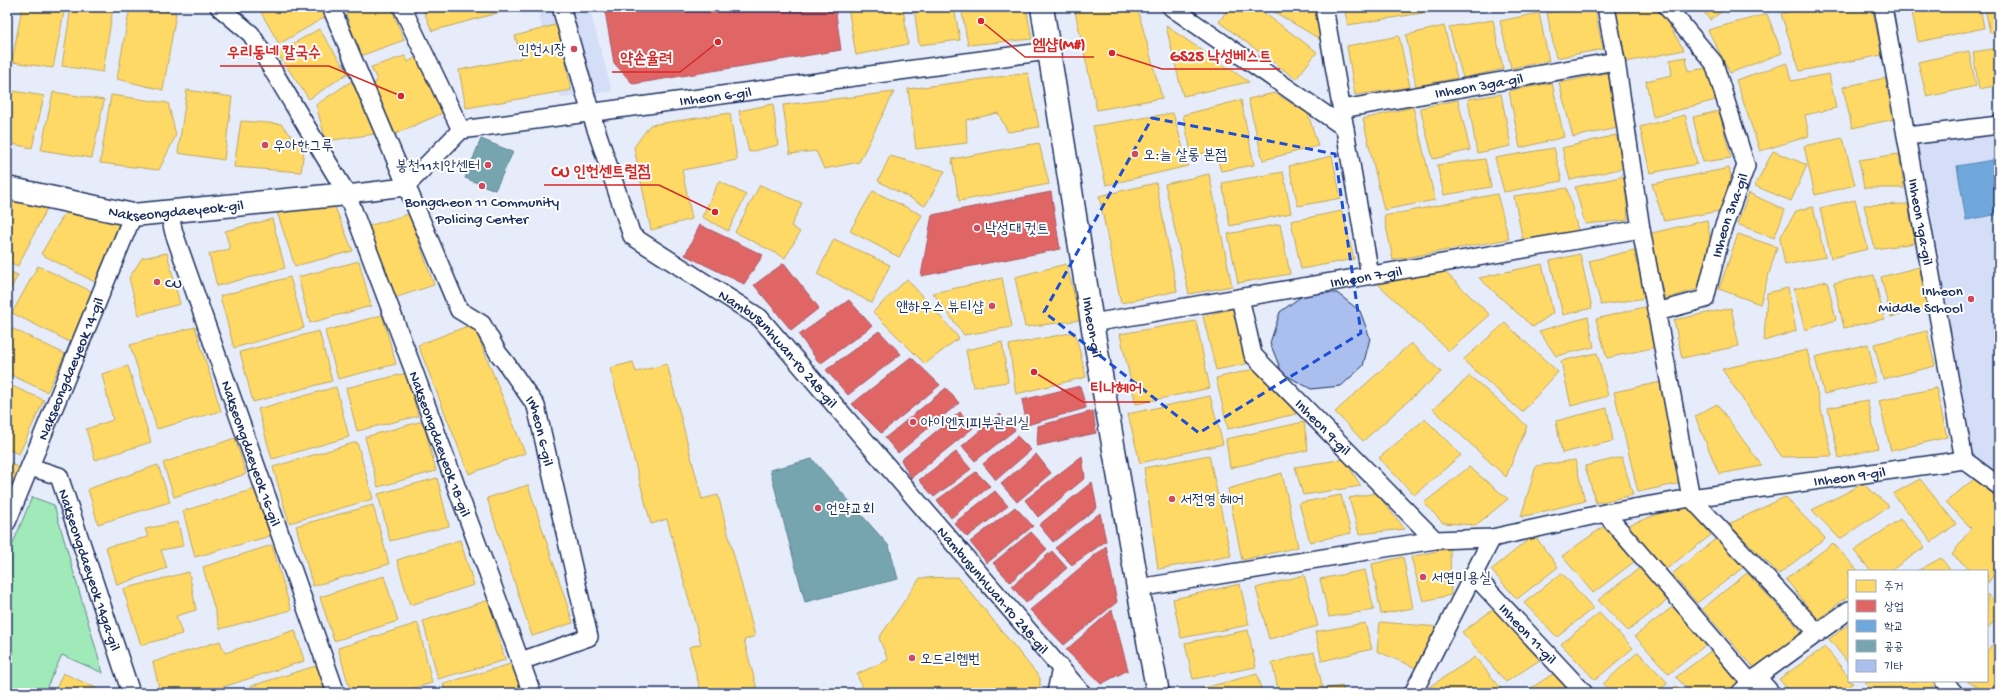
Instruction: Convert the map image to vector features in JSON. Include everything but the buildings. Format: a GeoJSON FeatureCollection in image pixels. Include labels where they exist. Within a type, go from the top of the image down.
{"type":"FeatureCollection","features":[{"type":"Feature","properties":{"kind":"street","name":"Inheon-gil"},"geometry":{"type":"LineString","coordinates":[[1042,7],[1092,323],[1138,588],[1158,693]]}},
{"type":"Feature","properties":{"kind":"street","name":"Nakseongdaeyeok-gil"},"geometry":{"type":"LineString","coordinates":[[7,188],[133,215],[347,194]]}},
{"type":"Feature","properties":{"kind":"lane","name":"Nakseongdaeyeok 18-gil"},"geometry":{"type":"LineString","coordinates":[[219,7],[251,34],[347,194],[532,693]]}},
{"type":"Feature","properties":{"kind":"lane"},"geometry":{"type":"LineString","coordinates":[[331,7],[405,187]]}},
{"type":"Feature","properties":{"kind":"lane"},"geometry":{"type":"LineString","coordinates":[[347,194],[405,187],[462,130],[402,7]]}},
{"type":"Feature","properties":{"kind":"lane","name":"Nambusunhwan-ro 248-gil"},"geometry":{"type":"LineString","coordinates":[[561,7],[590,114],[632,236],[760,318],[1082,693]]}},
{"type":"Feature","properties":{"kind":"lane"},"geometry":{"type":"LineString","coordinates":[[1171,7],[1345,128]]}},
{"type":"Feature","properties":{"kind":"lane"},"geometry":{"type":"LineString","coordinates":[[1324,7],[1370,275]]}},
{"type":"Feature","properties":{"kind":"lane"},"geometry":{"type":"LineString","coordinates":[[1606,7],[1616,61],[1640,229],[1657,312],[1691,498],[1818,633]]}},
{"type":"Feature","properties":{"kind":"lane","name":"Inheon 3na-gil"},"geometry":{"type":"LineString","coordinates":[[1657,312],[1704,299],[1722,230],[1746,166],[1714,63],[1667,7]]}},
{"type":"Feature","properties":{"kind":"lane","name":"Inheon 1ga-gil"},"geometry":{"type":"LineString","coordinates":[[1883,7],[1964,460]]}},
{"type":"Feature","properties":{"kind":"lane","name":"Inheon 6-gil"},"geometry":{"type":"LineString","coordinates":[[462,130],[590,114],[1048,50]]}},
{"type":"Feature","properties":{"kind":"lane","name":"Inheon 3ga-gil"},"geometry":{"type":"LineString","coordinates":[[1342,109],[1616,61]]}},
{"type":"Feature","properties":{"kind":"lane"},"geometry":{"type":"LineString","coordinates":[[1907,136],[1999,125]]}},
{"type":"Feature","properties":{"kind":"lane","name":"Inheon 6-gil"},"geometry":{"type":"LineString","coordinates":[[405,187],[459,310],[482,324],[498,353],[536,406],[589,637],[521,661]]}},
{"type":"Feature","properties":{"kind":"lane","name":"Nakseongdaeyeok 16-gil"},"geometry":{"type":"LineString","coordinates":[[169,212],[174,233],[336,693]]}},
{"type":"Feature","properties":{"kind":"lane","name":"Nakseongdaeyeok 14-gil"},"geometry":{"type":"LineString","coordinates":[[7,522],[133,215]]}},
{"type":"Feature","properties":{"kind":"lane","name":"Inheon 7-gil"},"geometry":{"type":"LineString","coordinates":[[1092,323],[1640,229]]}},
{"type":"Feature","properties":{"kind":"lane","name":"Inheon 9-gil"},"geometry":{"type":"LineString","coordinates":[[1240,298],[1253,355],[1435,540]]}},
{"type":"Feature","properties":{"kind":"lane"},"geometry":{"type":"LineString","coordinates":[[1964,460],[1999,486]]}},
{"type":"Feature","properties":{"kind":"lane","name":"Inheon 9-gil"},"geometry":{"type":"LineString","coordinates":[[1138,588],[1435,540],[1492,538],[1605,513],[1691,498],[1964,460]]}},
{"type":"Feature","properties":{"kind":"lane","name":"Nakseongdaeyeok 14ga-gil"},"geometry":{"type":"LineString","coordinates":[[30,467],[59,476],[131,693]]}},
{"type":"Feature","properties":{"kind":"lane"},"geometry":{"type":"LineString","coordinates":[[1605,513],[1749,684],[1771,693]]}},
{"type":"Feature","properties":{"kind":"lane"},"geometry":{"type":"LineString","coordinates":[[1415,692],[1492,538]]}},
{"type":"Feature","properties":{"kind":"lane","name":"Inheon 11-gil"},"geometry":{"type":"LineString","coordinates":[[1473,574],[1584,693]]}},
{"type":"Feature","properties":{"kind":"lane"},"geometry":{"type":"LineString","coordinates":[[1749,684],[1848,611]]}},
{"type":"Feature","properties":{"kind":"lane","name":"Nambusunhwan-ro 248-gil"},"geometry":{"type":"LineString","coordinates":[[1056,693],[1061,668]]}},
{"type":"Feature","properties":{"kind":"lane"},"geometry":{"type":"LineString","coordinates":[[1945,682],[1954,693]]}},
{"type":"Feature","properties":{"kind":"highlighted area"},"geometry":{"type":"Polygon","coordinates":[[[1152,118],[1335,154],[1361,333],[1199,433],[1044,312],[1152,118]]]}},
{"type":"Feature","properties":{"kind":"shaded area","name":"인헌시장"},"geometry":{"type":"Polygon","coordinates":[[[537,7],[589,7],[612,91],[561,98],[537,7]]]}},
{"type":"Feature","properties":{"kind":"shaded area","name":"Inheon Middle School"},"geometry":{"type":"Polygon","coordinates":[[[1999,128],[1999,478],[1971,458],[1914,140],[1999,128]]]}},
{"type":"Feature","properties":{"kind":"green space"},"geometry":{"type":"Polygon","coordinates":[[[32,497],[54,505],[103,673],[62,655],[44,693],[7,693],[7,558],[32,497]]]}},
{"type":"Feature","properties":{"kind":"place","name":"엠샵(M#)"},"geometry":{"type":"Point","coordinates":[981,21]}},
{"type":"Feature","properties":{"kind":"place","name":"약손율려"},"geometry":{"type":"Point","coordinates":[718,42]}},
{"type":"Feature","properties":{"kind":"place","name":"인헌시장"},"geometry":{"type":"Point","coordinates":[574,49]}},
{"type":"Feature","properties":{"kind":"place","name":"GS25 낙성베스트"},"geometry":{"type":"Point","coordinates":[1112,53]}},
{"type":"Feature","properties":{"kind":"place","name":"우리동네 칼국수"},"geometry":{"type":"Point","coordinates":[401,96]}},
{"type":"Feature","properties":{"kind":"place","name":"우아한그루"},"geometry":{"type":"Point","coordinates":[265,145]}},
{"type":"Feature","properties":{"kind":"place","name":"오:늘 살롱 본점"},"geometry":{"type":"Point","coordinates":[1135,154]}},
{"type":"Feature","properties":{"kind":"place","name":"봉천11치안센터"},"geometry":{"type":"Point","coordinates":[488,165]}},
{"type":"Feature","properties":{"kind":"place","name":"Bongcheon 11 Community Policing Center"},"geometry":{"type":"Point","coordinates":[482,186]}},
{"type":"Feature","properties":{"kind":"place","name":"CU 인헌센트럴점"},"geometry":{"type":"Point","coordinates":[715,212]}},
{"type":"Feature","properties":{"kind":"place","name":"낙성대 컷트"},"geometry":{"type":"Point","coordinates":[977,228]}},
{"type":"Feature","properties":{"kind":"place","name":"CU"},"geometry":{"type":"Point","coordinates":[157,282]}},
{"type":"Feature","properties":{"kind":"place","name":"Inheon Middle School"},"geometry":{"type":"Point","coordinates":[1971,299]}},
{"type":"Feature","properties":{"kind":"place","name":"앤하우스 뷰티샵"},"geometry":{"type":"Point","coordinates":[992,306]}},
{"type":"Feature","properties":{"kind":"place","name":"티나헤어"},"geometry":{"type":"Point","coordinates":[1034,372]}},
{"type":"Feature","properties":{"kind":"place","name":"아이엔지피부관리실"},"geometry":{"type":"Point","coordinates":[913,422]}},
{"type":"Feature","properties":{"kind":"place","name":"서전영 헤어"},"geometry":{"type":"Point","coordinates":[1172,499]}},
{"type":"Feature","properties":{"kind":"place","name":"언약교회"},"geometry":{"type":"Point","coordinates":[818,508]}},
{"type":"Feature","properties":{"kind":"place","name":"서연미용실"},"geometry":{"type":"Point","coordinates":[1423,577]}},
{"type":"Feature","properties":{"kind":"place","name":"오드리헵번"},"geometry":{"type":"Point","coordinates":[912,658]}}]}
